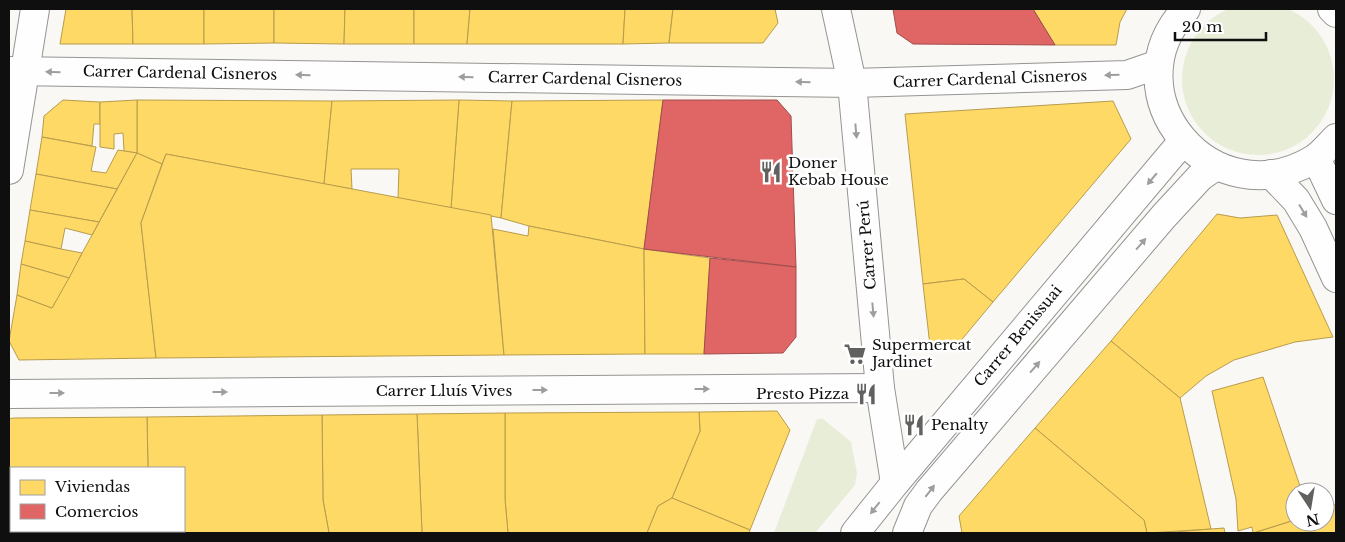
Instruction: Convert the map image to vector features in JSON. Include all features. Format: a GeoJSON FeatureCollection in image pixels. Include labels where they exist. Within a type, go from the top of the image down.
{"type":"FeatureCollection","features":[{"type":"Feature","properties":{"kind":"street"},"geometry":{"type":"LineString","coordinates":[[9,170],[16,71],[34,9]]}},
{"type":"Feature","properties":{"kind":"street","name":"Carrer Perú"},"geometry":{"type":"LineString","coordinates":[[836,9],[852,82],[880,388],[895,483]]}},
{"type":"Feature","properties":{"kind":"street"},"geometry":{"type":"LineString","coordinates":[[1186,9],[1178,17],[1165,39],[1159,64],[1160,92],[1168,118],[1183,141],[1198,155],[1216,166],[1243,174],[1271,174],[1294,168],[1316,158],[1336,138]]}},
{"type":"Feature","properties":{"kind":"street"},"geometry":{"type":"LineString","coordinates":[[1332,9],[1336,13]]}},
{"type":"Feature","properties":{"kind":"street","name":"Carrer Cardenal Cisneros"},"geometry":{"type":"LineString","coordinates":[[16,71],[852,82],[1127,75],[1159,64]]}},
{"type":"Feature","properties":{"kind":"street","name":"Carrer Benissuai"},"geometry":{"type":"LineString","coordinates":[[856,533],[895,483],[1183,141]]}},
{"type":"Feature","properties":{"kind":"street"},"geometry":{"type":"LineString","coordinates":[[1316,158],[1336,200]]}},
{"type":"Feature","properties":{"kind":"street"},"geometry":{"type":"LineString","coordinates":[[907,533],[918,506],[929,491],[1164,216],[1200,177],[1216,166]]}},
{"type":"Feature","properties":{"kind":"street"},"geometry":{"type":"LineString","coordinates":[[1271,174],[1296,200],[1313,228],[1336,278]]}},
{"type":"Feature","properties":{"kind":"street","name":"Carrer Lluís Vives"},"geometry":{"type":"LineString","coordinates":[[9,394],[880,388]]}},
{"type":"Feature","properties":{"kind":"green space"},"geometry":{"type":"Polygon","coordinates":[[[1258,3],[1287,9],[1300,16],[1311,26],[1321,37],[1328,50],[1334,79],[1328,108],[1321,121],[1311,132],[1300,142],[1287,149],[1258,155],[1229,149],[1216,142],[1205,132],[1195,121],[1188,108],[1182,79],[1188,50],[1195,37],[1205,26],[1216,16],[1229,9],[1258,3]]]}},
{"type":"Feature","properties":{"kind":"green space"},"geometry":{"type":"Polygon","coordinates":[[[817,419],[823,419],[851,442],[857,473],[855,485],[815,533],[774,533],[817,419]]]}},
{"type":"Feature","properties":{"kind":"building: Viviendas"},"geometry":{"type":"Polygon","coordinates":[[[66,9],[132,9],[133,44],[60,44],[66,9]]]}},
{"type":"Feature","properties":{"kind":"building: Viviendas"},"geometry":{"type":"Polygon","coordinates":[[[132,9],[204,9],[204,44],[133,44],[132,9]]]}},
{"type":"Feature","properties":{"kind":"building: Viviendas"},"geometry":{"type":"Polygon","coordinates":[[[204,9],[274,9],[274,43],[204,44],[204,9]]]}},
{"type":"Feature","properties":{"kind":"building: Viviendas"},"geometry":{"type":"Polygon","coordinates":[[[274,9],[345,9],[344,44],[274,43],[274,9]]]}},
{"type":"Feature","properties":{"kind":"building: Viviendas"},"geometry":{"type":"Polygon","coordinates":[[[345,9],[414,9],[414,44],[344,44],[345,9]]]}},
{"type":"Feature","properties":{"kind":"building: Viviendas"},"geometry":{"type":"Polygon","coordinates":[[[414,9],[470,9],[467,44],[414,44],[414,9]]]}},
{"type":"Feature","properties":{"kind":"building: Viviendas"},"geometry":{"type":"Polygon","coordinates":[[[470,9],[625,9],[623,44],[467,44],[470,9]]]}},
{"type":"Feature","properties":{"kind":"building: Viviendas"},"geometry":{"type":"Polygon","coordinates":[[[625,9],[673,9],[669,43],[623,44],[625,9]]]}},
{"type":"Feature","properties":{"kind":"building: Viviendas"},"geometry":{"type":"Polygon","coordinates":[[[673,9],[775,9],[778,23],[763,43],[669,43],[673,9]]]}},
{"type":"Feature","properties":{"kind":"building: Viviendas"},"geometry":{"type":"Polygon","coordinates":[[[1033,9],[1127,9],[1120,22],[1116,45],[1055,45],[1033,9]]]}},
{"type":"Feature","properties":{"kind":"building: Viviendas"},"geometry":{"type":"Polygon","coordinates":[[[63,100],[100,102],[100,124],[94,124],[92,146],[42,137],[44,116],[63,100]]]}},
{"type":"Feature","properties":{"kind":"building: Viviendas"},"geometry":{"type":"Polygon","coordinates":[[[137,100],[332,101],[324,184],[166,154],[162,164],[137,153],[137,100]]]}},
{"type":"Feature","properties":{"kind":"building: Viviendas"},"geometry":{"type":"Polygon","coordinates":[[[137,100],[137,153],[124,151],[123,133],[114,134],[114,149],[100,147],[100,102],[137,100]]]}},
{"type":"Feature","properties":{"kind":"building: Viviendas"},"geometry":{"type":"Polygon","coordinates":[[[459,100],[512,101],[501,218],[451,208],[459,100]]]}},
{"type":"Feature","properties":{"kind":"building: Viviendas"},"geometry":{"type":"Polygon","coordinates":[[[459,100],[451,208],[398,198],[399,169],[351,169],[352,189],[324,184],[332,101],[459,100]]]}},
{"type":"Feature","properties":{"kind":"building: Viviendas"},"geometry":{"type":"Polygon","coordinates":[[[663,100],[644,249],[529,226],[501,218],[512,101],[663,100]]]}},
{"type":"Feature","properties":{"kind":"building: Viviendas"},"geometry":{"type":"Polygon","coordinates":[[[1113,101],[1131,139],[993,302],[964,279],[923,284],[905,114],[1113,101]]]}},
{"type":"Feature","properties":{"kind":"building: Viviendas"},"geometry":{"type":"Polygon","coordinates":[[[42,137],[96,147],[91,171],[106,173],[118,150],[137,153],[117,189],[36,174],[42,137]]]}},
{"type":"Feature","properties":{"kind":"building: Viviendas"},"geometry":{"type":"Polygon","coordinates":[[[137,153],[162,164],[141,223],[156,358],[19,360],[9,341],[17,295],[52,308],[137,153]]]}},
{"type":"Feature","properties":{"kind":"building: Viviendas"},"geometry":{"type":"Polygon","coordinates":[[[166,154],[491,215],[504,355],[156,358],[141,223],[166,154]]]}},
{"type":"Feature","properties":{"kind":"building: Viviendas"},"geometry":{"type":"Polygon","coordinates":[[[36,174],[117,189],[99,222],[30,210],[36,174]]]}},
{"type":"Feature","properties":{"kind":"building: Viviendas"},"geometry":{"type":"Polygon","coordinates":[[[30,210],[99,222],[92,235],[65,228],[61,249],[25,241],[30,210]]]}},
{"type":"Feature","properties":{"kind":"building: Viviendas"},"geometry":{"type":"Polygon","coordinates":[[[1217,214],[1240,218],[1277,215],[1333,337],[1295,342],[1234,360],[1206,376],[1180,398],[1111,341],[1217,214]]]}},
{"type":"Feature","properties":{"kind":"building: Viviendas"},"geometry":{"type":"Polygon","coordinates":[[[529,226],[644,249],[645,354],[504,355],[493,229],[528,236],[529,226]]]}},
{"type":"Feature","properties":{"kind":"building: Viviendas"},"geometry":{"type":"Polygon","coordinates":[[[25,241],[82,253],[69,278],[21,264],[25,241]]]}},
{"type":"Feature","properties":{"kind":"building: Viviendas"},"geometry":{"type":"Polygon","coordinates":[[[644,249],[710,258],[704,354],[645,354],[644,249]]]}},
{"type":"Feature","properties":{"kind":"building: Viviendas"},"geometry":{"type":"Polygon","coordinates":[[[21,264],[69,278],[52,308],[17,295],[21,264]]]}},
{"type":"Feature","properties":{"kind":"building: Viviendas"},"geometry":{"type":"Polygon","coordinates":[[[964,279],[993,302],[953,350],[930,346],[923,284],[964,279]]]}},
{"type":"Feature","properties":{"kind":"building: Viviendas"},"geometry":{"type":"Polygon","coordinates":[[[1111,341],[1180,398],[1211,529],[1147,533],[1144,520],[1035,428],[1111,341]]]}},
{"type":"Feature","properties":{"kind":"building: Viviendas"},"geometry":{"type":"Polygon","coordinates":[[[1263,377],[1299,482],[1285,482],[1285,523],[1253,533],[1252,527],[1238,531],[1236,499],[1212,391],[1263,377]]]}},
{"type":"Feature","properties":{"kind":"building: Viviendas"},"geometry":{"type":"Polygon","coordinates":[[[777,411],[790,430],[750,530],[672,498],[700,431],[699,412],[777,411]]]}},
{"type":"Feature","properties":{"kind":"building: Viviendas"},"geometry":{"type":"Polygon","coordinates":[[[699,412],[700,431],[672,498],[658,506],[647,533],[508,533],[505,499],[505,413],[699,412]]]}},
{"type":"Feature","properties":{"kind":"building: Viviendas"},"geometry":{"type":"Polygon","coordinates":[[[505,413],[505,499],[508,533],[422,533],[417,414],[505,413]]]}},
{"type":"Feature","properties":{"kind":"building: Viviendas"},"geometry":{"type":"Polygon","coordinates":[[[417,414],[422,533],[329,533],[323,500],[322,415],[417,414]]]}},
{"type":"Feature","properties":{"kind":"building: Viviendas"},"geometry":{"type":"Polygon","coordinates":[[[322,415],[323,500],[329,533],[148,533],[185,532],[185,467],[148,467],[147,417],[322,415]]]}},
{"type":"Feature","properties":{"kind":"building: Viviendas"},"geometry":{"type":"Polygon","coordinates":[[[147,417],[148,467],[10,467],[9,504],[9,419],[147,417]]]}},
{"type":"Feature","properties":{"kind":"building: Viviendas"},"geometry":{"type":"Polygon","coordinates":[[[1035,428],[1144,520],[1147,533],[962,533],[959,516],[1035,428]]]}},
{"type":"Feature","properties":{"kind":"building: Viviendas"},"geometry":{"type":"Polygon","coordinates":[[[672,498],[750,530],[749,533],[647,533],[658,506],[672,498]]]}},
{"type":"Feature","properties":{"kind":"building: Viviendas"},"geometry":{"type":"Polygon","coordinates":[[[9,504],[10,532],[93,532],[93,533],[9,533],[9,504]]]}},
{"type":"Feature","properties":{"kind":"building: Viviendas"},"geometry":{"type":"Polygon","coordinates":[[[1335,504],[1336,533],[1254,533],[1285,523],[1285,532],[1335,532],[1335,504]]]}},
{"type":"Feature","properties":{"kind":"building: Viviendas"},"geometry":{"type":"Polygon","coordinates":[[[1224,528],[1225,533],[1163,533],[1211,529],[1224,528]]]}},
{"type":"Feature","properties":{"kind":"building: Viviendas"},"geometry":{"type":"Polygon","coordinates":[[[93,532],[148,532],[148,533],[93,532]]]}},
{"type":"Feature","properties":{"kind":"building: Comercios"},"geometry":{"type":"Polygon","coordinates":[[[893,9],[1033,9],[1055,45],[913,44],[897,33],[893,9]]]}},
{"type":"Feature","properties":{"kind":"building: Comercios"},"geometry":{"type":"Polygon","coordinates":[[[663,100],[777,100],[791,116],[796,267],[644,249],[663,100]]]}},
{"type":"Feature","properties":{"kind":"building: Comercios"},"geometry":{"type":"Polygon","coordinates":[[[710,258],[796,267],[796,337],[783,353],[704,354],[710,258]]]}},
{"type":"Feature","properties":{"kind":"place","name":"Doner Kebab House"},"geometry":{"type":"Point","coordinates":[771,172]}},
{"type":"Feature","properties":{"kind":"place","name":"Supermercat Jardinet"},"geometry":{"type":"Point","coordinates":[855,354]}},
{"type":"Feature","properties":{"kind":"place","name":"Presto Pizza"},"geometry":{"type":"Point","coordinates":[866,394]}},
{"type":"Feature","properties":{"kind":"place","name":"Penalty"},"geometry":{"type":"Point","coordinates":[914,425]}}]}
